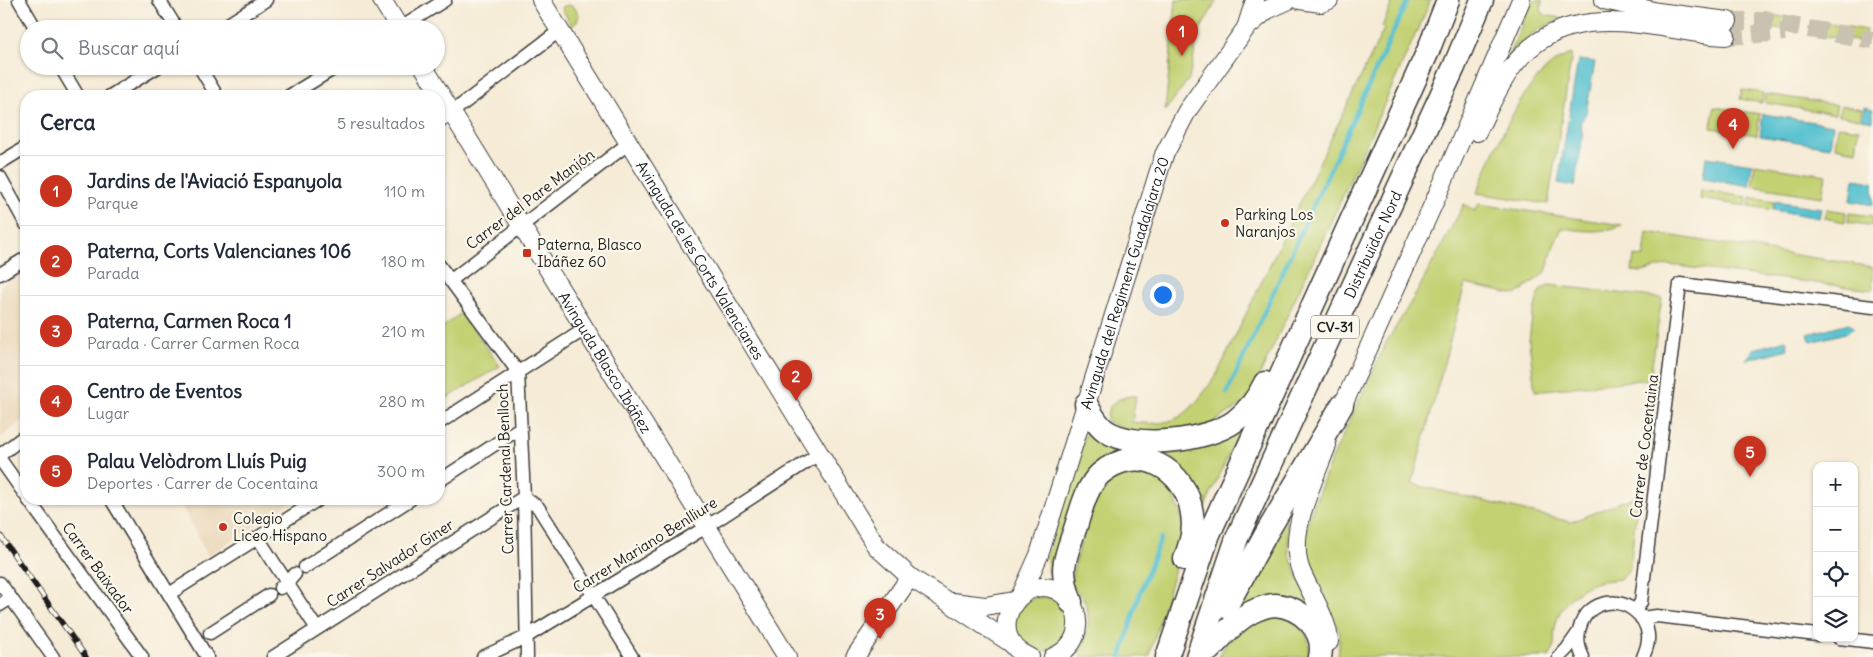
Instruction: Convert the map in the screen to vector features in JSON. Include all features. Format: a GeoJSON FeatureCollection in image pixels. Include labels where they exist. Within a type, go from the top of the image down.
{"type":"FeatureCollection","features":[{"type":"Feature","properties":{"kind":"highway","name":"Distribuïdor Nord"},"geometry":{"type":"LineString","coordinates":[[1167,657],[1209,534],[1428,51],[1448,0]]}},
{"type":"Feature","properties":{"kind":"highway","name":"Distribuïdor Nord"},"geometry":{"type":"LineString","coordinates":[[1204,655],[1237,538],[1454,67],[1482,0]]}},
{"type":"Feature","properties":{"kind":"highway"},"geometry":{"type":"LineString","coordinates":[[1086,404],[1100,426],[1108,432],[1120,438],[1138,442],[1170,441],[1201,436],[1234,422],[1258,398],[1290,329],[1312,306]]}},
{"type":"Feature","properties":{"kind":"highway"},"geometry":{"type":"LineString","coordinates":[[1204,655],[1229,599],[1342,405]]}},
{"type":"Feature","properties":{"kind":"highway"},"geometry":{"type":"LineString","coordinates":[[1071,602],[1064,585],[1063,563],[1088,492],[1099,475],[1112,466],[1124,461],[1138,460],[1163,465],[1186,493],[1192,513],[1193,531],[1156,657]]}},
{"type":"Feature","properties":{"kind":"highway"},"geometry":{"type":"LineString","coordinates":[[1204,655],[1237,622],[1255,610],[1274,605],[1294,610],[1311,622],[1320,638],[1320,657]]}},
{"type":"Feature","properties":{"kind":"street"},"geometry":{"type":"LineString","coordinates":[[19,0],[31,20]]}},
{"type":"Feature","properties":{"kind":"street"},"geometry":{"type":"LineString","coordinates":[[159,0],[171,20]]}},
{"type":"Feature","properties":{"kind":"street"},"geometry":{"type":"LineString","coordinates":[[234,20],[266,0]]}},
{"type":"Feature","properties":{"kind":"street"},"geometry":{"type":"LineString","coordinates":[[382,0],[394,20]]}},
{"type":"Feature","properties":{"kind":"street"},"geometry":{"type":"LineString","coordinates":[[413,20],[445,0]]}},
{"type":"Feature","properties":{"kind":"street","name":"Avinguda de les Corts Valencianes"},"geometry":{"type":"LineString","coordinates":[[541,0],[876,546],[910,577],[1024,654]]}},
{"type":"Feature","properties":{"kind":"street","name":"Avinguda del Regiment Guadalajara 20"},"geometry":{"type":"LineString","coordinates":[[1246,28],[1255,0]]}},
{"type":"Feature","properties":{"kind":"street","name":"Avinguda del Regiment Guadalajara 20"},"geometry":{"type":"LineString","coordinates":[[1024,654],[1008,635],[1006,623],[1008,612],[1039,555],[1164,154],[1175,130],[1187,111],[1246,28],[1267,10],[1289,0]]}},
{"type":"Feature","properties":{"kind":"street"},"geometry":{"type":"LineString","coordinates":[[1300,0],[1321,3],[1330,0]]}},
{"type":"Feature","properties":{"kind":"street"},"geometry":{"type":"LineString","coordinates":[[1327,657],[1330,640],[1300,568],[1296,540],[1300,517],[1342,405],[1440,189],[1521,0]]}},
{"type":"Feature","properties":{"kind":"street"},"geometry":{"type":"LineString","coordinates":[[1440,189],[1474,140],[1498,90],[1514,66],[1532,47],[1557,30],[1581,24],[1613,22],[1711,35],[1727,28],[1604,0]]}},
{"type":"Feature","properties":{"kind":"street"},"geometry":{"type":"LineString","coordinates":[[445,117],[559,31]]}},
{"type":"Feature","properties":{"kind":"street"},"geometry":{"type":"LineString","coordinates":[[65,75],[74,90]]}},
{"type":"Feature","properties":{"kind":"street"},"geometry":{"type":"LineString","coordinates":[[120,90],[144,75]]}},
{"type":"Feature","properties":{"kind":"street"},"geometry":{"type":"LineString","coordinates":[[205,75],[214,90]]}},
{"type":"Feature","properties":{"kind":"street"},"geometry":{"type":"LineString","coordinates":[[299,90],[323,75]]}},
{"type":"Feature","properties":{"kind":"street","name":"Avinguda Blasco Ibáñez"},"geometry":{"type":"LineString","coordinates":[[427,75],[433,90]]}},
{"type":"Feature","properties":{"kind":"street","name":"Avinguda Blasco Ibáñez"},"geometry":{"type":"LineString","coordinates":[[445,117],[520,226],[787,657]]}},
{"type":"Feature","properties":{"kind":"street","name":"Carrer del Pare Manjón"},"geometry":{"type":"LineString","coordinates":[[450,281],[629,143]]}},
{"type":"Feature","properties":{"kind":"street"},"geometry":{"type":"LineString","coordinates":[[0,163],[20,151]]}},
{"type":"Feature","properties":{"kind":"street"},"geometry":{"type":"LineString","coordinates":[[0,176],[20,213]]}},
{"type":"Feature","properties":{"kind":"street"},"geometry":{"type":"LineString","coordinates":[[0,274],[20,262]]}},
{"type":"Feature","properties":{"kind":"street","name":"Carrer Cardenal Benlloch"},"geometry":{"type":"LineString","coordinates":[[445,274],[518,372],[524,497],[527,657]]}},
{"type":"Feature","properties":{"kind":"street","name":"Carrer de Cocentaina"},"geometry":{"type":"LineString","coordinates":[[1638,614],[1680,284],[1873,307]]}},
{"type":"Feature","properties":{"kind":"street"},"geometry":{"type":"LineString","coordinates":[[445,419],[585,329]]}},
{"type":"Feature","properties":{"kind":"street"},"geometry":{"type":"LineString","coordinates":[[445,477],[520,428]]}},
{"type":"Feature","properties":{"kind":"street"},"geometry":{"type":"LineString","coordinates":[[0,455],[20,440]]}},
{"type":"Feature","properties":{"kind":"street","name":"Carrer Mariano Benlliure"},"geometry":{"type":"LineString","coordinates":[[483,657],[526,637],[594,596],[819,454]]}},
{"type":"Feature","properties":{"kind":"street","name":"Carrer Baixador"},"geometry":{"type":"LineString","coordinates":[[0,459],[20,487]]}},
{"type":"Feature","properties":{"kind":"street"},"geometry":{"type":"LineString","coordinates":[[524,497],[538,507],[632,657]]}},
{"type":"Feature","properties":{"kind":"street","name":"Carrer Salvador Giner"},"geometry":{"type":"LineString","coordinates":[[273,657],[524,497]]}},
{"type":"Feature","properties":{"kind":"street","name":"Carrer Baixador"},"geometry":{"type":"LineString","coordinates":[[33,505],[142,657]]}},
{"type":"Feature","properties":{"kind":"street"},"geometry":{"type":"LineString","coordinates":[[115,505],[169,594],[203,637],[207,657]]}},
{"type":"Feature","properties":{"kind":"street"},"geometry":{"type":"LineString","coordinates":[[169,594],[310,505]]}},
{"type":"Feature","properties":{"kind":"street"},"geometry":{"type":"LineString","coordinates":[[203,637],[402,505]]}},
{"type":"Feature","properties":{"kind":"street"},"geometry":{"type":"LineString","coordinates":[[258,538],[317,629]]}},
{"type":"Feature","properties":{"kind":"street"},"geometry":{"type":"LineString","coordinates":[[1039,555],[1044,577],[1050,589],[1058,592],[1071,602],[1076,612],[1078,624],[1071,651],[1053,657]]}},
{"type":"Feature","properties":{"kind":"street"},"geometry":{"type":"LineString","coordinates":[[855,657],[910,577]]}},
{"type":"Feature","properties":{"kind":"street"},"geometry":{"type":"LineString","coordinates":[[0,583],[5,602],[53,657]]}},
{"type":"Feature","properties":{"kind":"street","name":"Avinguda de les Corts Valencianes"},"geometry":{"type":"LineString","coordinates":[[947,602],[985,606],[1017,598],[1035,589],[1050,589]]}},
{"type":"Feature","properties":{"kind":"street"},"geometry":{"type":"LineString","coordinates":[[1560,657],[1568,649],[1578,633],[1584,618],[1596,606],[1618,603],[1628,606],[1645,622],[1648,634],[1647,646],[1643,657]]}},
{"type":"Feature","properties":{"kind":"street"},"geometry":{"type":"LineString","coordinates":[[1638,614],[1813,636]]}},
{"type":"Feature","properties":{"kind":"street"},"geometry":{"type":"LineString","coordinates":[[1578,633],[1578,645],[1583,657]]}},
{"type":"Feature","properties":{"kind":"street"},"geometry":{"type":"LineString","coordinates":[[1858,640],[1873,642]]}},
{"type":"Feature","properties":{"kind":"shaded area"},"geometry":{"type":"Polygon","coordinates":[[[20,272],[20,423],[0,438],[0,285],[20,272]]]}},
{"type":"Feature","properties":{"kind":"shaded area","name":"Colegio Liceo Hispano"},"geometry":{"type":"Polygon","coordinates":[[[181,505],[287,505],[208,556],[181,505]]]}},
{"type":"Feature","properties":{"kind":"green space"},"geometry":{"type":"Polygon","coordinates":[[[1176,0],[1217,0],[1199,32],[1189,79],[1165,111],[1176,0]]]}},
{"type":"Feature","properties":{"kind":"green space"},"geometry":{"type":"Polygon","coordinates":[[[1393,0],[1431,0],[1252,392],[1244,403],[1208,426],[1134,434],[1107,421],[1111,405],[1120,399],[1130,396],[1136,396],[1132,422],[1163,423],[1174,419],[1192,407],[1217,374],[1384,29],[1382,27],[1393,0]]]}},
{"type":"Feature","properties":{"kind":"green space"},"geometry":{"type":"Polygon","coordinates":[[[1533,0],[1542,0],[1541,10],[1545,15],[1565,19],[1544,26],[1528,37],[1515,50],[1503,68],[1533,0]]]}},
{"type":"Feature","properties":{"kind":"green space"},"geometry":{"type":"Polygon","coordinates":[[[569,5],[575,8],[579,15],[577,22],[572,26],[561,7],[569,5]]]}},
{"type":"Feature","properties":{"kind":"green space"},"geometry":{"type":"Polygon","coordinates":[[[1766,14],[1800,20],[1798,32],[1764,26],[1766,14]]]}},
{"type":"Feature","properties":{"kind":"green space"},"geometry":{"type":"Polygon","coordinates":[[[1825,23],[1866,30],[1864,42],[1823,36],[1825,23]]]}},
{"type":"Feature","properties":{"kind":"green space"},"geometry":{"type":"Polygon","coordinates":[[[1572,54],[1548,204],[1477,193],[1502,134],[1526,92],[1540,75],[1555,62],[1572,54]]]}},
{"type":"Feature","properties":{"kind":"green space"},"geometry":{"type":"Polygon","coordinates":[[[1742,90],[1763,93],[1762,103],[1740,99],[1742,90]]]}},
{"type":"Feature","properties":{"kind":"green space"},"geometry":{"type":"Polygon","coordinates":[[[1766,94],[1837,105],[1835,114],[1765,103],[1766,94]]]}},
{"type":"Feature","properties":{"kind":"green space"},"geometry":{"type":"Polygon","coordinates":[[[1841,105],[1862,109],[1860,119],[1839,115],[1841,105]]]}},
{"type":"Feature","properties":{"kind":"green space"},"geometry":{"type":"Polygon","coordinates":[[[1714,107],[1760,114],[1757,135],[1711,128],[1714,107]]]}},
{"type":"Feature","properties":{"kind":"green space"},"geometry":{"type":"Polygon","coordinates":[[[1838,126],[1859,129],[1856,151],[1835,147],[1838,126]]]}},
{"type":"Feature","properties":{"kind":"green space"},"geometry":{"type":"Polygon","coordinates":[[[1755,164],[1826,175],[1822,197],[1752,186],[1755,164]]]}},
{"type":"Feature","properties":{"kind":"green space"},"geometry":{"type":"Polygon","coordinates":[[[1701,190],[1747,197],[1746,206],[1700,199],[1701,190]]]}},
{"type":"Feature","properties":{"kind":"green space"},"geometry":{"type":"Polygon","coordinates":[[[1750,197],[1774,201],[1773,210],[1749,206],[1750,197]]]}},
{"type":"Feature","properties":{"kind":"green space"},"geometry":{"type":"Polygon","coordinates":[[[1464,204],[1475,211],[1479,204],[1622,225],[1600,231],[1562,228],[1554,245],[1546,272],[1516,295],[1465,284],[1412,484],[1571,522],[1638,495],[1630,568],[1621,579],[1601,581],[1590,585],[1576,593],[1564,605],[1557,620],[1554,632],[1554,646],[1549,657],[1338,657],[1340,633],[1306,551],[1305,536],[1309,518],[1330,463],[1386,343],[1417,292],[1464,204]]]}},
{"type":"Feature","properties":{"kind":"green space"},"geometry":{"type":"Polygon","coordinates":[[[1826,209],[1846,212],[1845,222],[1824,218],[1826,209]]]}},
{"type":"Feature","properties":{"kind":"green space"},"geometry":{"type":"Polygon","coordinates":[[[1849,213],[1873,216],[1873,226],[1848,222],[1849,213]]]}},
{"type":"Feature","properties":{"kind":"green space"},"geometry":{"type":"Polygon","coordinates":[[[1647,232],[1873,267],[1873,290],[1668,265],[1642,272],[1632,271],[1634,256],[1644,257],[1647,232]]]}},
{"type":"Feature","properties":{"kind":"green space"},"geometry":{"type":"Polygon","coordinates":[[[1549,285],[1662,298],[1650,379],[1535,391],[1529,341],[1532,318],[1538,296],[1542,289],[1549,285]]]}},
{"type":"Feature","properties":{"kind":"green space"},"geometry":{"type":"Polygon","coordinates":[[[461,313],[500,366],[445,399],[445,325],[461,313]]]}},
{"type":"Feature","properties":{"kind":"green space"},"geometry":{"type":"Polygon","coordinates":[[[1243,423],[1203,511],[1187,475],[1174,461],[1157,453],[1118,454],[1055,572],[1049,573],[1046,557],[1088,426],[1107,440],[1243,423]]]}},
{"type":"Feature","properties":{"kind":"green space"},"geometry":{"type":"Polygon","coordinates":[[[1122,471],[1149,471],[1158,476],[1171,489],[1179,509],[1184,530],[1179,555],[1149,657],[1080,657],[1088,628],[1088,613],[1083,598],[1070,583],[1094,495],[1101,487],[1122,471]]]}},
{"type":"Feature","properties":{"kind":"green space"},"geometry":{"type":"Polygon","coordinates":[[[1287,520],[1289,554],[1311,610],[1234,613],[1244,583],[1287,520]]]}},
{"type":"Feature","properties":{"kind":"green space"},"geometry":{"type":"Polygon","coordinates":[[[1042,597],[1052,599],[1061,605],[1067,614],[1069,624],[1067,634],[1061,643],[1052,649],[1042,651],[1032,649],[1023,643],[1017,634],[1015,624],[1017,614],[1023,605],[1032,599],[1042,597]]]}},
{"type":"Feature","properties":{"kind":"green space"},"geometry":{"type":"Polygon","coordinates":[[[1271,615],[1288,619],[1300,627],[1308,639],[1308,657],[1219,657],[1229,640],[1240,630],[1271,615]]]}},
{"type":"Feature","properties":{"kind":"water"},"geometry":{"type":"Polygon","coordinates":[[[1578,60],[1595,62],[1586,113],[1580,124],[1583,135],[1575,186],[1558,183],[1578,60]]]}},
{"type":"Feature","properties":{"kind":"water"},"geometry":{"type":"Polygon","coordinates":[[[1864,107],[1873,109],[1873,121],[1862,119],[1864,107]]]}},
{"type":"Feature","properties":{"kind":"water"},"geometry":{"type":"Polygon","coordinates":[[[1763,114],[1833,125],[1830,147],[1760,136],[1763,114]]]}},
{"type":"Feature","properties":{"kind":"water"},"geometry":{"type":"Polygon","coordinates":[[[1706,157],[1752,164],[1749,186],[1703,178],[1706,157]]]}},
{"type":"Feature","properties":{"kind":"water"},"geometry":{"type":"Polygon","coordinates":[[[1854,179],[1873,182],[1873,205],[1851,201],[1854,179]]]}},
{"type":"Feature","properties":{"kind":"water"},"geometry":{"type":"Polygon","coordinates":[[[1774,201],[1821,208],[1819,218],[1773,210],[1774,201]]]}},
{"type":"Feature","properties":{"kind":"water"},"geometry":{"type":"Polygon","coordinates":[[[1849,323],[1854,327],[1849,332],[1811,342],[1808,334],[1849,323]]]}},
{"type":"Feature","properties":{"kind":"water"},"geometry":{"type":"Polygon","coordinates":[[[1786,340],[1788,349],[1746,360],[1754,349],[1786,340]]]}},
{"type":"Feature","properties":{"kind":"waterway"},"geometry":{"type":"LineString","coordinates":[[1227,393],[1408,0]]}},
{"type":"Feature","properties":{"kind":"waterway"},"geometry":{"type":"LineString","coordinates":[[1121,657],[1140,592],[1161,538]]}},
{"type":"Feature","properties":{"kind":"tunnel"},"geometry":{"type":"LineString","coordinates":[[1728,21],[1763,21],[1873,40]]}},
{"type":"Feature","properties":{"kind":"tunnel"},"geometry":{"type":"LineString","coordinates":[[1726,36],[1785,32]]}},
{"type":"Feature","properties":{"kind":"railway"},"geometry":{"type":"LineString","coordinates":[[0,535],[86,657]]}},
{"type":"Feature","properties":{"kind":"place","name":"Jardins de l'Aviació Espanyola"},"geometry":{"type":"Point","coordinates":[1182,56]}},
{"type":"Feature","properties":{"kind":"place","name":"Centro de Eventos"},"geometry":{"type":"Point","coordinates":[1733,149]}},
{"type":"Feature","properties":{"kind":"place","name":"Parking Los Naranjos"},"geometry":{"type":"Point","coordinates":[1225,223]}},
{"type":"Feature","properties":{"kind":"place","name":"Paterna, Blasco Ibáñez 60"},"geometry":{"type":"Point","coordinates":[527,253]}},
{"type":"Feature","properties":{"kind":"place","name":"Paterna, Corts Valencianes 106"},"geometry":{"type":"Point","coordinates":[796,401]}},
{"type":"Feature","properties":{"kind":"place","name":"Palau Velòdrom Lluís Puig"},"geometry":{"type":"Point","coordinates":[1750,477]}},
{"type":"Feature","properties":{"kind":"place","name":"Colegio Liceo Hispano"},"geometry":{"type":"Point","coordinates":[223,527]}},
{"type":"Feature","properties":{"kind":"place","name":"Paterna, Carmen Roca 1"},"geometry":{"type":"Point","coordinates":[880,639]}}]}
